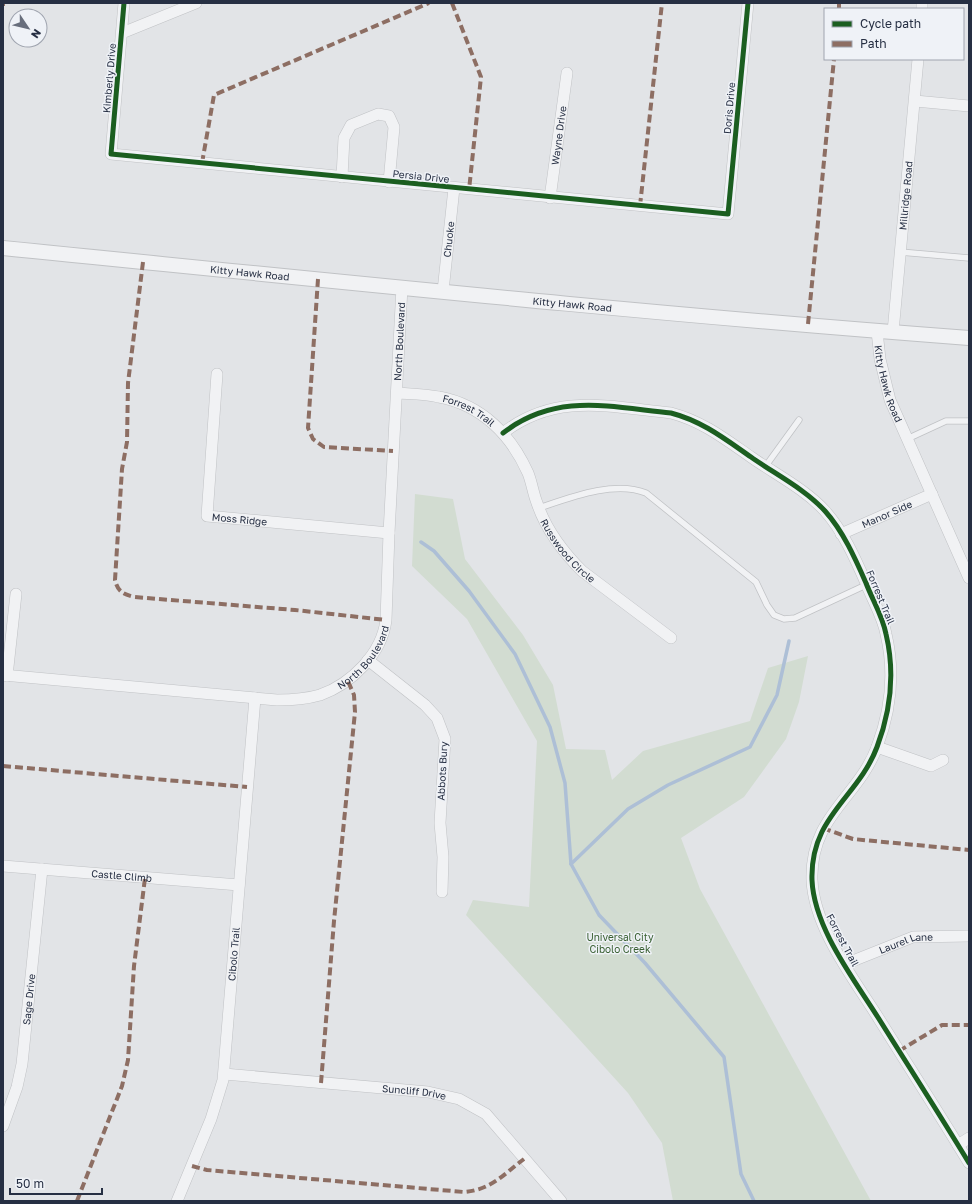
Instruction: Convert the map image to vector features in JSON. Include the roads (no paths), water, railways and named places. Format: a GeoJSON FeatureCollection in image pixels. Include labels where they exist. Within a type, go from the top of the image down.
{"type":"FeatureCollection","features":[{"type":"Feature","properties":{"kind":"street","name":"Kimberly Drive"},"geometry":{"type":"LineString","coordinates":[[111,154],[124,3]]}},
{"type":"Feature","properties":{"kind":"street"},"geometry":{"type":"LineString","coordinates":[[122,33],[196,3]]}},
{"type":"Feature","properties":{"kind":"street","name":"Doris Drive"},"geometry":{"type":"LineString","coordinates":[[728,214],[748,3]]}},
{"type":"Feature","properties":{"kind":"street","name":"Millridge Road"},"geometry":{"type":"LineString","coordinates":[[893,332],[918,60]]}},
{"type":"Feature","properties":{"kind":"street","name":"Wayne Drive"},"geometry":{"type":"LineString","coordinates":[[550,198],[567,73]]}},
{"type":"Feature","properties":{"kind":"street"},"geometry":{"type":"LineString","coordinates":[[915,101],[969,106]]}},
{"type":"Feature","properties":{"kind":"street","name":"Persia Drive"},"geometry":{"type":"LineString","coordinates":[[342,177],[344,138],[351,125],[378,114],[389,116],[394,127],[389,182]]}},
{"type":"Feature","properties":{"kind":"street","name":"Persia Drive"},"geometry":{"type":"LineString","coordinates":[[111,154],[550,198],[728,214]]}},
{"type":"Feature","properties":{"kind":"street","name":"Chuoke"},"geometry":{"type":"LineString","coordinates":[[443,291],[454,188]]}},
{"type":"Feature","properties":{"kind":"street","name":"Kitty Hawk Road"},"geometry":{"type":"LineString","coordinates":[[3,248],[443,291],[877,331],[880,360],[890,400],[969,578]]}},
{"type":"Feature","properties":{"kind":"street","name":"North Boulevard"},"geometry":{"type":"LineString","coordinates":[[5,676],[255,698],[299,700],[320,694],[340,685],[357,672],[368,660],[385,631],[388,608],[389,533],[402,287]]}},
{"type":"Feature","properties":{"kind":"street"},"geometry":{"type":"LineString","coordinates":[[877,331],[969,338]]}},
{"type":"Feature","properties":{"kind":"street","name":"Moss Ridge"},"geometry":{"type":"LineString","coordinates":[[217,374],[207,516],[389,533]]}},
{"type":"Feature","properties":{"kind":"street","name":"Forrest Trail"},"geometry":{"type":"LineString","coordinates":[[397,393],[438,396],[461,403],[482,414],[503,433],[536,413],[561,406],[588,405],[671,413],[695,421],[707,427],[809,497],[825,512],[841,534],[856,560],[886,632],[892,678],[888,711],[877,747],[850,791],[826,823],[814,856],[812,880],[815,903],[823,925],[845,964],[969,1163]]}},
{"type":"Feature","properties":{"kind":"street","name":"Russwood Circle"},"geometry":{"type":"LineString","coordinates":[[503,433],[518,454],[529,475],[539,508],[550,533],[574,563],[671,638]]}},
{"type":"Feature","properties":{"kind":"street","name":"Manor Side"},"geometry":{"type":"LineString","coordinates":[[841,534],[932,494]]}},
{"type":"Feature","properties":{"kind":"street"},"geometry":{"type":"LineString","coordinates":[[5,676],[16,594]]}},
{"type":"Feature","properties":{"kind":"street","name":"Abbots Bury"},"geometry":{"type":"LineString","coordinates":[[368,660],[425,705],[436,718],[445,739],[440,823],[442,892]]}},
{"type":"Feature","properties":{"kind":"street","name":"Cibolo Trail"},"geometry":{"type":"LineString","coordinates":[[177,1201],[211,1118],[224,1074],[255,698]]}},
{"type":"Feature","properties":{"kind":"street"},"geometry":{"type":"LineString","coordinates":[[877,747],[931,766],[943,760]]}},
{"type":"Feature","properties":{"kind":"street","name":"Castle Climb"},"geometry":{"type":"LineString","coordinates":[[3,866],[239,885]]}},
{"type":"Feature","properties":{"kind":"street","name":"Sage Drive"},"geometry":{"type":"LineString","coordinates":[[3,1126],[18,1087],[22,1064],[42,869]]}},
{"type":"Feature","properties":{"kind":"street","name":"Laurel Lane"},"geometry":{"type":"LineString","coordinates":[[845,964],[913,937],[969,936]]}},
{"type":"Feature","properties":{"kind":"street","name":"Suncliff Drive"},"geometry":{"type":"LineString","coordinates":[[224,1074],[428,1092],[459,1099],[486,1114],[561,1201]]}},
{"type":"Feature","properties":{"kind":"street"},"geometry":{"type":"LineString","coordinates":[[958,1145],[969,1138]]}},
{"type":"Feature","properties":{"kind":"lane"},"geometry":{"type":"LineString","coordinates":[[900,252],[969,258]]}},
{"type":"Feature","properties":{"kind":"lane"},"geometry":{"type":"LineString","coordinates":[[765,467],[799,420]]}},
{"type":"Feature","properties":{"kind":"lane"},"geometry":{"type":"LineString","coordinates":[[907,439],[946,421],[969,421]]}},
{"type":"Feature","properties":{"kind":"lane"},"geometry":{"type":"LineString","coordinates":[[539,508],[594,491],[626,489],[642,492],[682,521],[756,582],[767,606],[774,615],[784,619],[795,618],[866,585]]}},
{"type":"Feature","properties":{"kind":"waterway"},"geometry":{"type":"LineString","coordinates":[[421,542],[434,551],[469,591],[515,654],[550,727],[565,783],[571,864],[599,915],[645,963],[724,1057],[741,1174],[754,1201]]}},
{"type":"Feature","properties":{"kind":"waterway"},"geometry":{"type":"LineString","coordinates":[[571,864],[628,809],[668,785],[750,747],[777,695],[789,641]]}},
{"type":"Feature","properties":{"kind":"park label","name":"Universal City Cibolo Creek"},"geometry":{"type":"Point","coordinates":[620,942]}}]}
